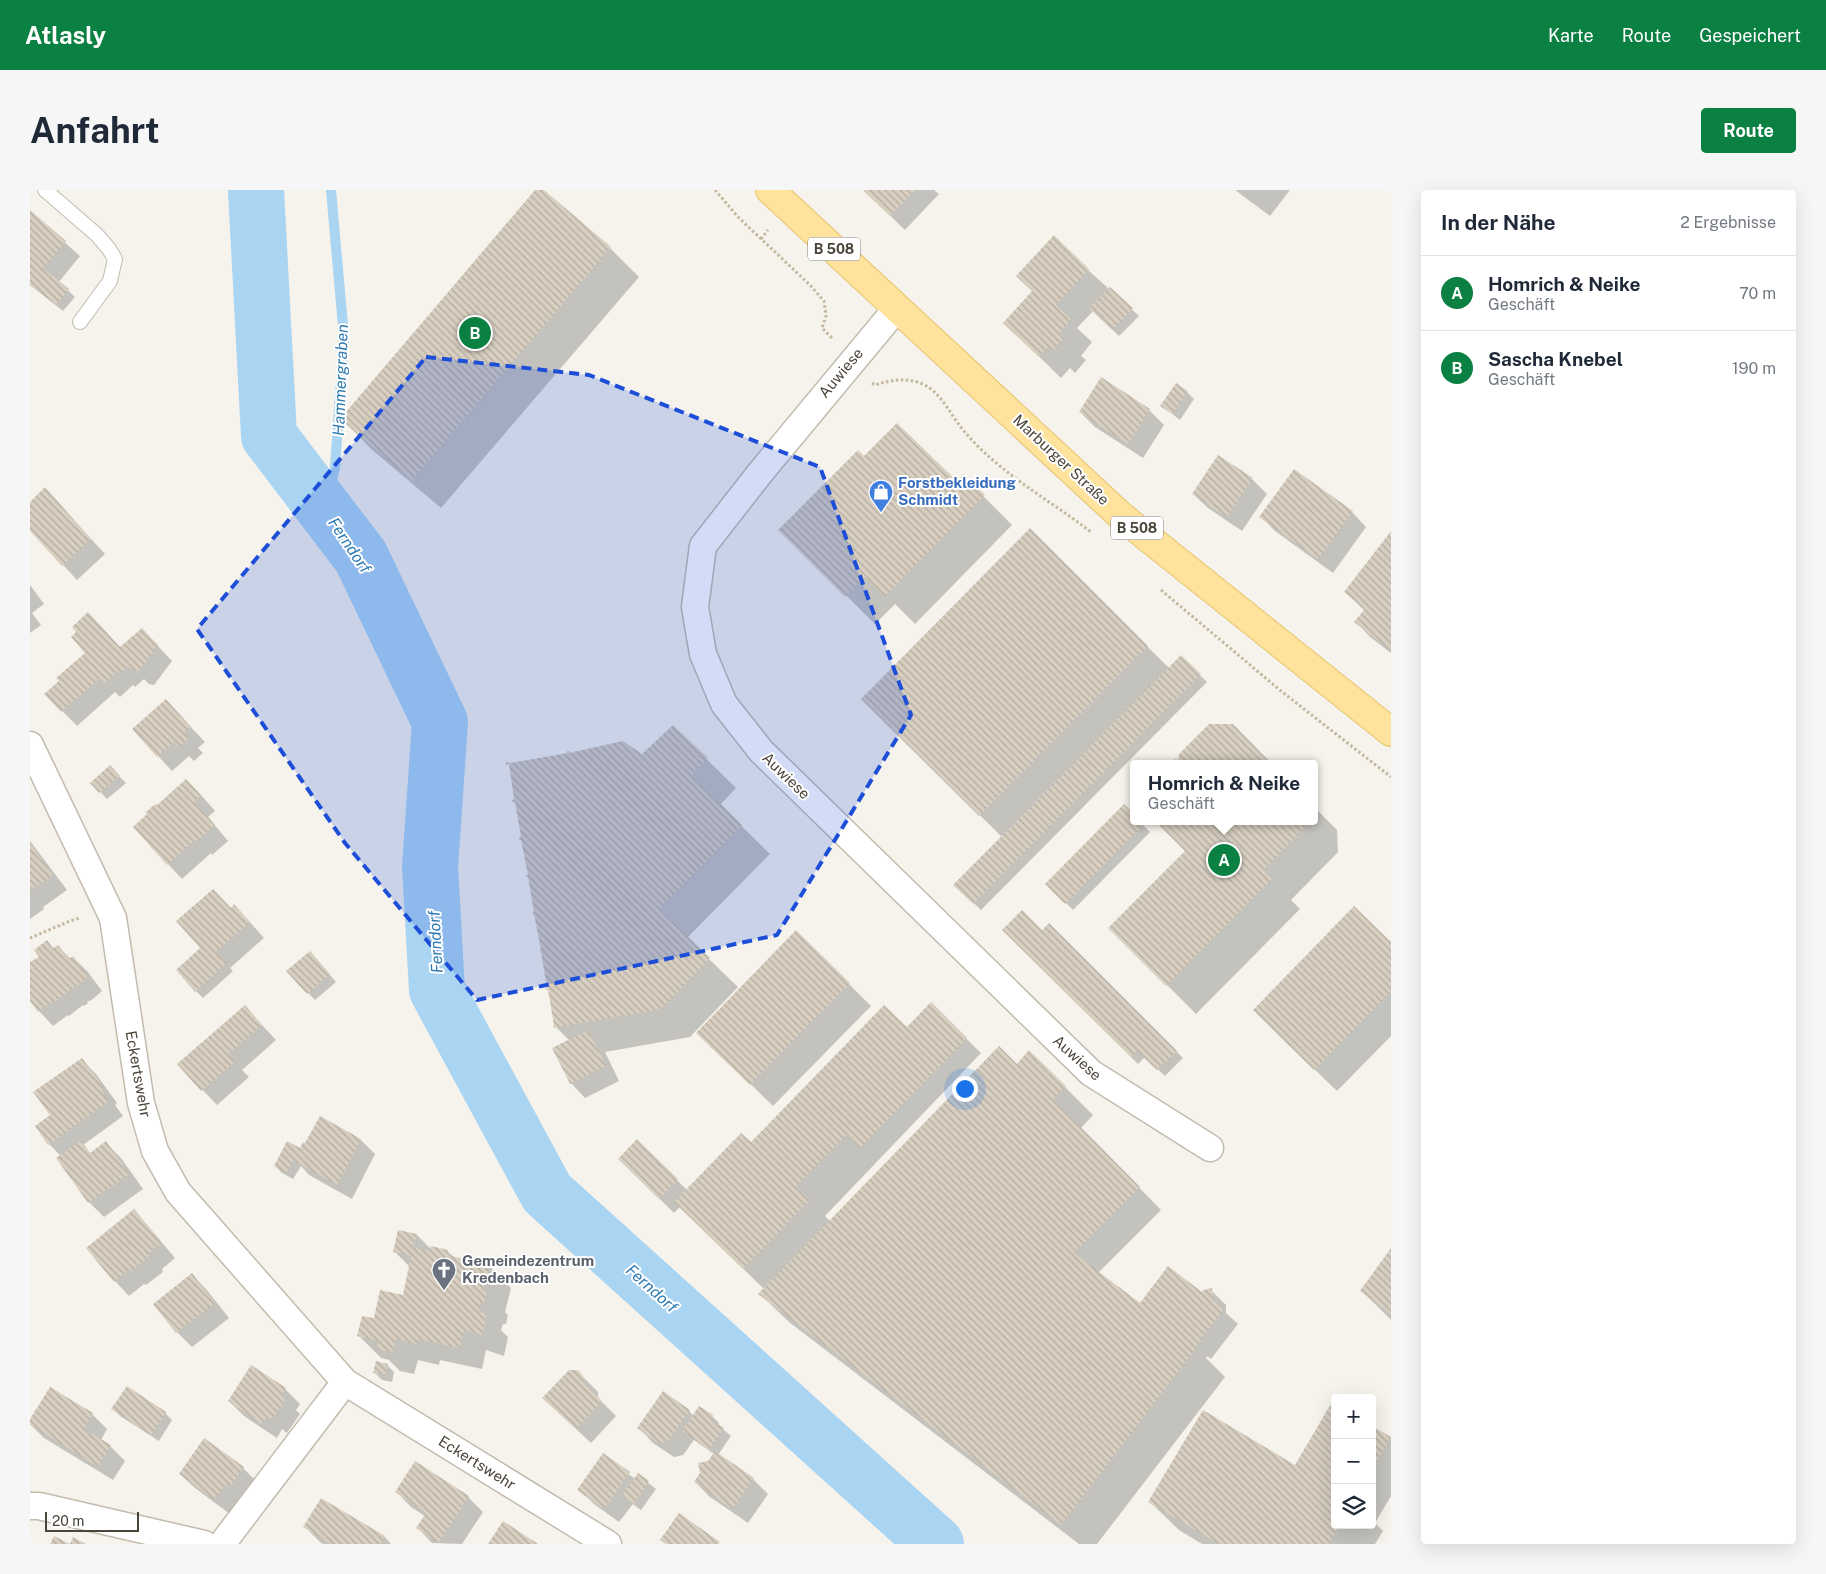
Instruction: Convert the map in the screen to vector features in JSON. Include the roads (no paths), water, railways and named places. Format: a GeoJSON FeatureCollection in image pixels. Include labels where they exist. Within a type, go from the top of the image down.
{"type":"FeatureCollection","features":[{"type":"Feature","properties":{"kind":"main road","name":"Marburger Straße"},"geometry":{"type":"LineString","coordinates":[[770,190],[1121,516],[1391,732]]}},
{"type":"Feature","properties":{"kind":"street","name":"Auwiese"},"geometry":{"type":"LineString","coordinates":[[897,308],[760,472],[703,546],[695,607],[703,654],[724,704],[761,751],[1091,1073],[1210,1148]]}},
{"type":"Feature","properties":{"kind":"street","name":"Eckertswehr"},"geometry":{"type":"LineString","coordinates":[[30,746],[113,918],[141,1103],[155,1151],[178,1192],[345,1382],[608,1544]]}},
{"type":"Feature","properties":{"kind":"street"},"geometry":{"type":"LineString","coordinates":[[222,1544],[345,1382]]}},
{"type":"Feature","properties":{"kind":"street"},"geometry":{"type":"LineString","coordinates":[[30,1506],[39,1506],[204,1544]]}},
{"type":"Feature","properties":{"kind":"lane"},"geometry":{"type":"LineString","coordinates":[[46,190],[97,235],[115,259],[110,281],[80,322]]}},
{"type":"Feature","properties":{"kind":"waterway","name":"Ferndorf"},"geometry":{"type":"LineString","coordinates":[[256,190],[269,436],[361,557],[440,722],[430,867],[437,990],[547,1193],[936,1544]]}},
{"type":"Feature","properties":{"kind":"waterway","name":"Hammergraben"},"geometry":{"type":"LineString","coordinates":[[325,509],[335,468],[344,337],[331,190]]}},
{"type":"Feature","properties":{"kind":"place","name":"Sascha Knebel"},"geometry":{"type":"Point","coordinates":[475,333]}},
{"type":"Feature","properties":{"kind":"place","name":"Forstbekleidung Schmidt"},"geometry":{"type":"Point","coordinates":[881,513]}},
{"type":"Feature","properties":{"kind":"place","name":"Homrich & Neike"},"geometry":{"type":"Point","coordinates":[1224,860]}},
{"type":"Feature","properties":{"kind":"place","name":"Gemeindezentrum Kredenbach"},"geometry":{"type":"Point","coordinates":[444,1291]}}]}
